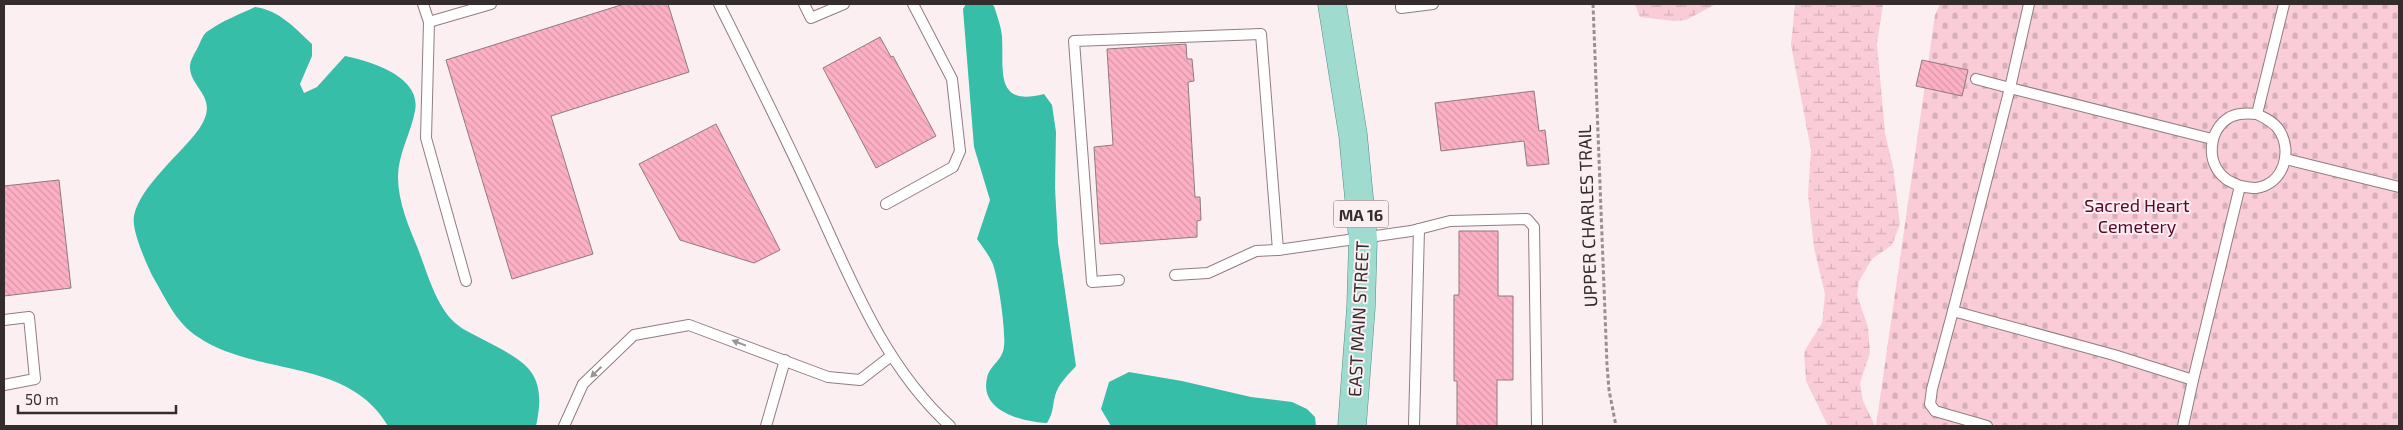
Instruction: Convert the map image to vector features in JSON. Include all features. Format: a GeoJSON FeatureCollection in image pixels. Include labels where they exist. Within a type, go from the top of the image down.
{"type":"FeatureCollection","features":[{"type":"Feature","properties":{"kind":"main road","name":"EAST MAIN STREET"},"geometry":{"type":"LineString","coordinates":[[1332,4],[1352,135],[1363,239],[1361,307],[1352,426]]}},
{"type":"Feature","properties":{"kind":"lane"},"geometry":{"type":"LineString","coordinates":[[423,4],[429,22],[426,138],[466,280]]}},
{"type":"Feature","properties":{"kind":"lane"},"geometry":{"type":"LineString","coordinates":[[429,22],[491,4]]}},
{"type":"Feature","properties":{"kind":"lane"},"geometry":{"type":"LineString","coordinates":[[719,4],[790,148],[873,326],[891,356],[918,394],[950,426]]}},
{"type":"Feature","properties":{"kind":"lane"},"geometry":{"type":"LineString","coordinates":[[804,4],[811,18],[844,4]]}},
{"type":"Feature","properties":{"kind":"lane"},"geometry":{"type":"LineString","coordinates":[[886,204],[953,167],[960,151],[952,79],[913,4]]}},
{"type":"Feature","properties":{"kind":"lane"},"geometry":{"type":"LineString","coordinates":[[1401,4],[1402,8],[1433,4]]}},
{"type":"Feature","properties":{"kind":"lane"},"geometry":{"type":"LineString","coordinates":[[1986,426],[1935,411],[1930,404],[1932,389],[2030,4]]}},
{"type":"Feature","properties":{"kind":"lane"},"geometry":{"type":"LineString","coordinates":[[2257,114],[2284,4]]}},
{"type":"Feature","properties":{"kind":"lane"},"geometry":{"type":"LineString","coordinates":[[1119,280],[1092,282],[1074,41],[1261,34],[1278,250]]}},
{"type":"Feature","properties":{"kind":"lane"},"geometry":{"type":"LineString","coordinates":[[1976,79],[2212,139]]}},
{"type":"Feature","properties":{"kind":"lane"},"geometry":{"type":"LineString","coordinates":[[2257,114],[2270,120],[2278,128],[2286,142],[2286,159],[2279,174],[2267,184],[2255,188],[2240,186],[2226,180],[2217,170],[2212,156],[2212,139],[2219,126],[2232,116],[2257,114]]}},
{"type":"Feature","properties":{"kind":"lane"},"geometry":{"type":"LineString","coordinates":[[2286,159],[2399,187]]}},
{"type":"Feature","properties":{"kind":"lane"},"geometry":{"type":"LineString","coordinates":[[2183,426],[2240,186]]}},
{"type":"Feature","properties":{"kind":"lane"},"geometry":{"type":"LineString","coordinates":[[1175,275],[1208,272],[1256,251],[1363,239],[1419,229],[1450,221],[1527,219],[1534,227],[1537,426]]}},
{"type":"Feature","properties":{"kind":"lane"},"geometry":{"type":"LineString","coordinates":[[1414,426],[1419,229]]}},
{"type":"Feature","properties":{"kind":"lane"},"geometry":{"type":"LineString","coordinates":[[1953,311],[2114,355],[2193,380]]}},
{"type":"Feature","properties":{"kind":"lane"},"geometry":{"type":"LineString","coordinates":[[4,320],[29,317],[35,379],[4,385]]}},
{"type":"Feature","properties":{"kind":"lane"},"geometry":{"type":"LineString","coordinates":[[564,426],[583,384],[634,335],[689,325],[828,377],[860,380],[891,356]]}},
{"type":"Feature","properties":{"kind":"lane"},"geometry":{"type":"LineString","coordinates":[[766,426],[784,360]]}},
{"type":"Feature","properties":{"kind":"path","name":"UPPER CHARLES TRAIL"},"geometry":{"type":"LineString","coordinates":[[1593,4],[1607,372],[1616,426]]}},
{"type":"Feature","properties":{"kind":"green space"},"geometry":{"type":"Polygon","coordinates":[[[1635,4],[1716,4],[1686,20],[1674,21],[1640,17],[1635,4]]]}},
{"type":"Feature","properties":{"kind":"green space"},"geometry":{"type":"Polygon","coordinates":[[[1795,4],[1883,4],[1877,44],[1885,133],[1893,167],[1900,224],[1892,245],[1872,259],[1859,281],[1857,295],[1868,327],[1870,353],[1860,383],[1863,401],[1875,426],[1828,426],[1806,381],[1804,352],[1822,323],[1825,294],[1814,248],[1808,195],[1811,150],[1791,45],[1795,4]]]}},
{"type":"Feature","properties":{"kind":"green space","name":"Sacred Heart Cemetery"},"geometry":{"type":"Polygon","coordinates":[[[1940,4],[2399,4],[2399,426],[1876,426],[1935,15],[1940,4]]]}},
{"type":"Feature","properties":{"kind":"shaded area"},"geometry":{"type":"Polygon","coordinates":[[[966,4],[991,4],[994,6],[1002,36],[1003,73],[1009,91],[1028,97],[1044,94],[1052,105],[1056,132],[1055,188],[1058,243],[1076,366],[1058,388],[1047,423],[1026,420],[1005,413],[990,399],[986,389],[989,373],[1003,351],[1004,328],[994,269],[977,239],[990,200],[974,147],[963,9],[966,4]]]}},
{"type":"Feature","properties":{"kind":"shaded area"},"geometry":{"type":"Polygon","coordinates":[[[255,7],[279,16],[312,44],[312,56],[300,84],[304,93],[317,87],[345,56],[368,62],[392,73],[403,80],[411,89],[415,99],[415,111],[402,152],[398,177],[400,196],[408,223],[432,287],[447,314],[466,331],[522,362],[536,380],[539,392],[539,407],[536,426],[388,426],[371,404],[350,389],[326,378],[247,358],[221,349],[190,331],[172,310],[153,277],[144,256],[135,230],[134,216],[144,193],[191,139],[205,118],[206,101],[191,75],[190,67],[203,36],[219,24],[255,7]]]}},
{"type":"Feature","properties":{"kind":"shaded area"},"geometry":{"type":"Polygon","coordinates":[[[1129,372],[1182,381],[1251,397],[1292,402],[1307,409],[1315,417],[1316,426],[1111,426],[1101,409],[1109,382],[1129,372]]]}},
{"type":"Feature","properties":{"kind":"building"},"geometry":{"type":"Polygon","coordinates":[[[624,4],[668,4],[689,72],[551,116],[593,254],[512,279],[446,60],[624,4]]]}},
{"type":"Feature","properties":{"kind":"building"},"geometry":{"type":"Polygon","coordinates":[[[880,37],[891,57],[893,56],[936,136],[876,168],[823,68],[880,37]]]}},
{"type":"Feature","properties":{"kind":"building"},"geometry":{"type":"Polygon","coordinates":[[[1186,44],[1187,59],[1192,59],[1194,81],[1188,82],[1195,197],[1200,197],[1201,220],[1197,221],[1197,237],[1100,244],[1094,147],[1113,145],[1107,49],[1186,44]]]}},
{"type":"Feature","properties":{"kind":"building"},"geometry":{"type":"Polygon","coordinates":[[[1922,60],[1968,70],[1962,96],[1916,86],[1922,60]]]}},
{"type":"Feature","properties":{"kind":"building"},"geometry":{"type":"Polygon","coordinates":[[[1534,91],[1539,131],[1545,130],[1549,164],[1527,166],[1524,141],[1441,151],[1435,103],[1534,91]]]}},
{"type":"Feature","properties":{"kind":"building"},"geometry":{"type":"Polygon","coordinates":[[[716,124],[780,250],[754,263],[680,240],[639,164],[716,124]]]}},
{"type":"Feature","properties":{"kind":"building"},"geometry":{"type":"Polygon","coordinates":[[[59,180],[71,288],[4,296],[4,186],[59,180]]]}},
{"type":"Feature","properties":{"kind":"building"},"geometry":{"type":"Polygon","coordinates":[[[1459,231],[1498,231],[1498,296],[1513,296],[1513,380],[1497,380],[1497,426],[1457,426],[1457,381],[1454,381],[1454,295],[1459,295],[1459,231]]]}}]}
